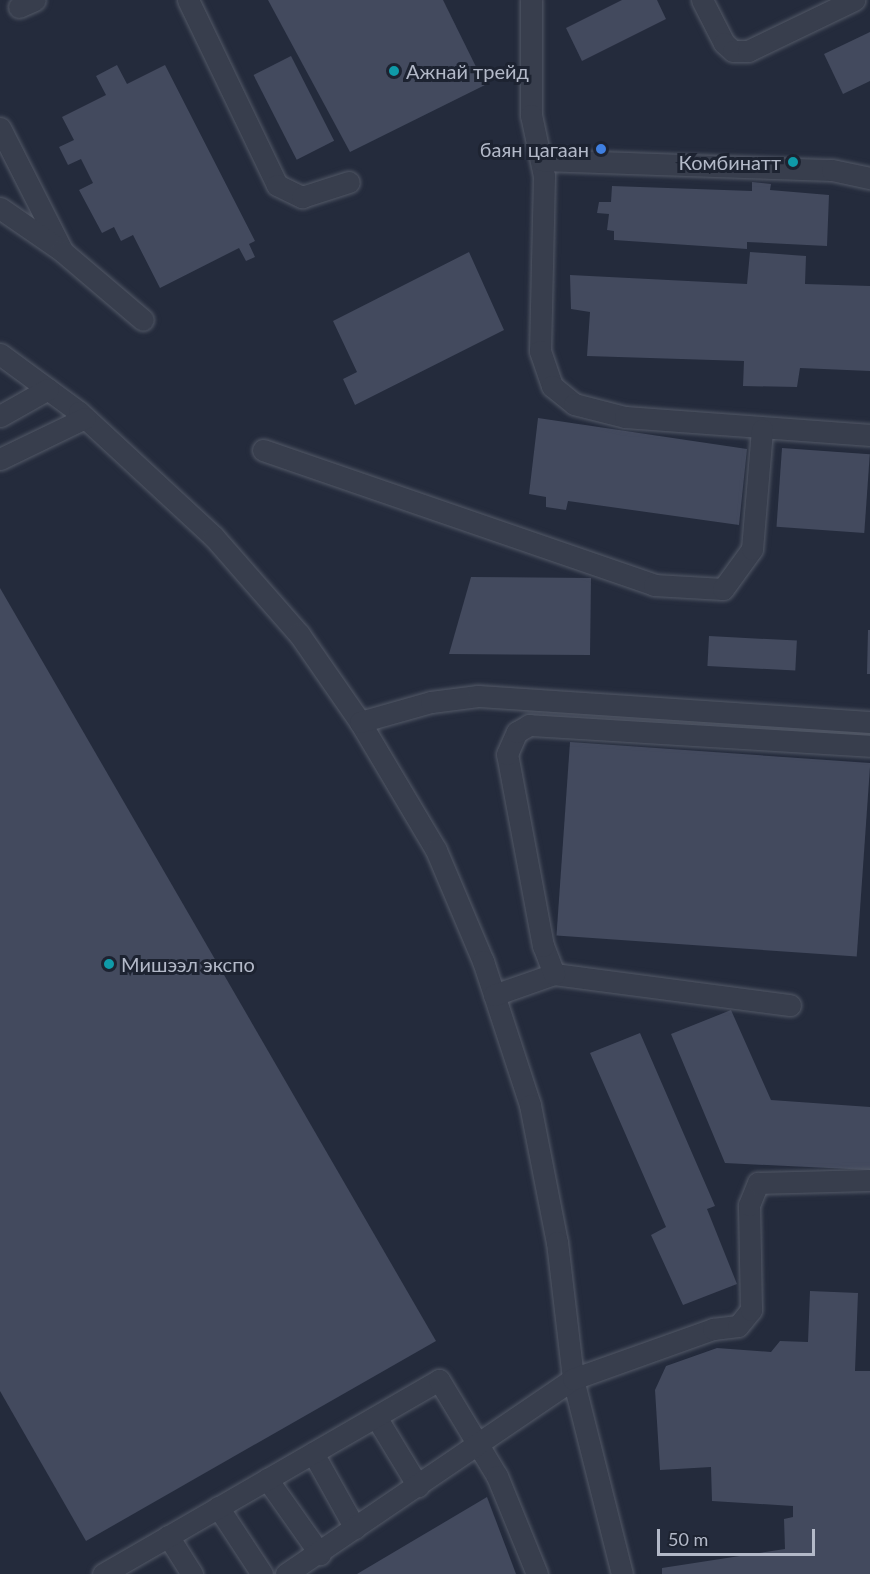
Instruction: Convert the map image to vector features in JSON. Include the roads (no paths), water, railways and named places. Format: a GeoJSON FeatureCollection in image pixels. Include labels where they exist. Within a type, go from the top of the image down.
{"type":"FeatureCollection","features":[{"type":"Feature","properties":{"kind":"lane"},"geometry":{"type":"LineString","coordinates":[[188,0],[277,185],[302,197],[349,182]]}},
{"type":"Feature","properties":{"kind":"lane"},"geometry":{"type":"LineString","coordinates":[[531,0],[531,115],[542,160],[540,351],[552,386],[574,404],[625,417],[762,429],[870,435]]}},
{"type":"Feature","properties":{"kind":"lane"},"geometry":{"type":"LineString","coordinates":[[702,0],[724,43],[733,51],[748,51],[854,0]]}},
{"type":"Feature","properties":{"kind":"lane"},"geometry":{"type":"LineString","coordinates":[[0,128],[63,251]]}},
{"type":"Feature","properties":{"kind":"lane"},"geometry":{"type":"LineString","coordinates":[[542,160],[832,170],[870,178]]}},
{"type":"Feature","properties":{"kind":"lane"},"geometry":{"type":"LineString","coordinates":[[0,208],[63,251],[143,320]]}},
{"type":"Feature","properties":{"kind":"lane"},"geometry":{"type":"LineString","coordinates":[[0,354],[85,418],[214,537],[299,634],[360,722],[436,850],[494,995],[532,1117],[557,1242],[573,1379],[622,1574]]}},
{"type":"Feature","properties":{"kind":"lane"},"geometry":{"type":"LineString","coordinates":[[0,416],[48,389]]}},
{"type":"Feature","properties":{"kind":"lane"},"geometry":{"type":"LineString","coordinates":[[0,459],[85,418]]}},
{"type":"Feature","properties":{"kind":"lane"},"geometry":{"type":"LineString","coordinates":[[263,450],[654,585],[723,589],[752,549],[762,429]]}},
{"type":"Feature","properties":{"kind":"lane"},"geometry":{"type":"LineString","coordinates":[[360,722],[430,702],[478,696],[870,722]]}},
{"type":"Feature","properties":{"kind":"lane"},"geometry":{"type":"LineString","coordinates":[[554,974],[543,946],[507,754],[517,732],[529,725],[870,746]]}},
{"type":"Feature","properties":{"kind":"lane"},"geometry":{"type":"LineString","coordinates":[[494,995],[554,974],[790,1005]]}},
{"type":"Feature","properties":{"kind":"lane"},"geometry":{"type":"LineString","coordinates":[[286,1574],[320,1554],[573,1379],[712,1329],[738,1326],[752,1310],[749,1205],[758,1183],[870,1180]]}},
{"type":"Feature","properties":{"kind":"lane"},"geometry":{"type":"LineString","coordinates":[[114,1571],[168,1536],[440,1380],[479,1445],[537,1574]]}},
{"type":"Feature","properties":{"kind":"lane"},"geometry":{"type":"LineString","coordinates":[[376,1417],[418,1486]]}},
{"type":"Feature","properties":{"kind":"lane"},"geometry":{"type":"LineString","coordinates":[[313,1453],[355,1528]]}},
{"type":"Feature","properties":{"kind":"lane"},"geometry":{"type":"LineString","coordinates":[[267,1479],[320,1554]]}},
{"type":"Feature","properties":{"kind":"lane"},"geometry":{"type":"LineString","coordinates":[[218,1507],[262,1574]]}},
{"type":"Feature","properties":{"kind":"lane"},"geometry":{"type":"LineString","coordinates":[[168,1536],[192,1574]]}},
{"type":"Feature","properties":{"kind":"place","name":"Ажнай трейд"},"geometry":{"type":"Point","coordinates":[394,71]}},
{"type":"Feature","properties":{"kind":"place","name":"баян цагаан"},"geometry":{"type":"Point","coordinates":[601,149]}},
{"type":"Feature","properties":{"kind":"place","name":"Комбинатт"},"geometry":{"type":"Point","coordinates":[793,162]}},
{"type":"Feature","properties":{"kind":"place","name":"Мишээл экспо"},"geometry":{"type":"Point","coordinates":[109,964]}}]}
